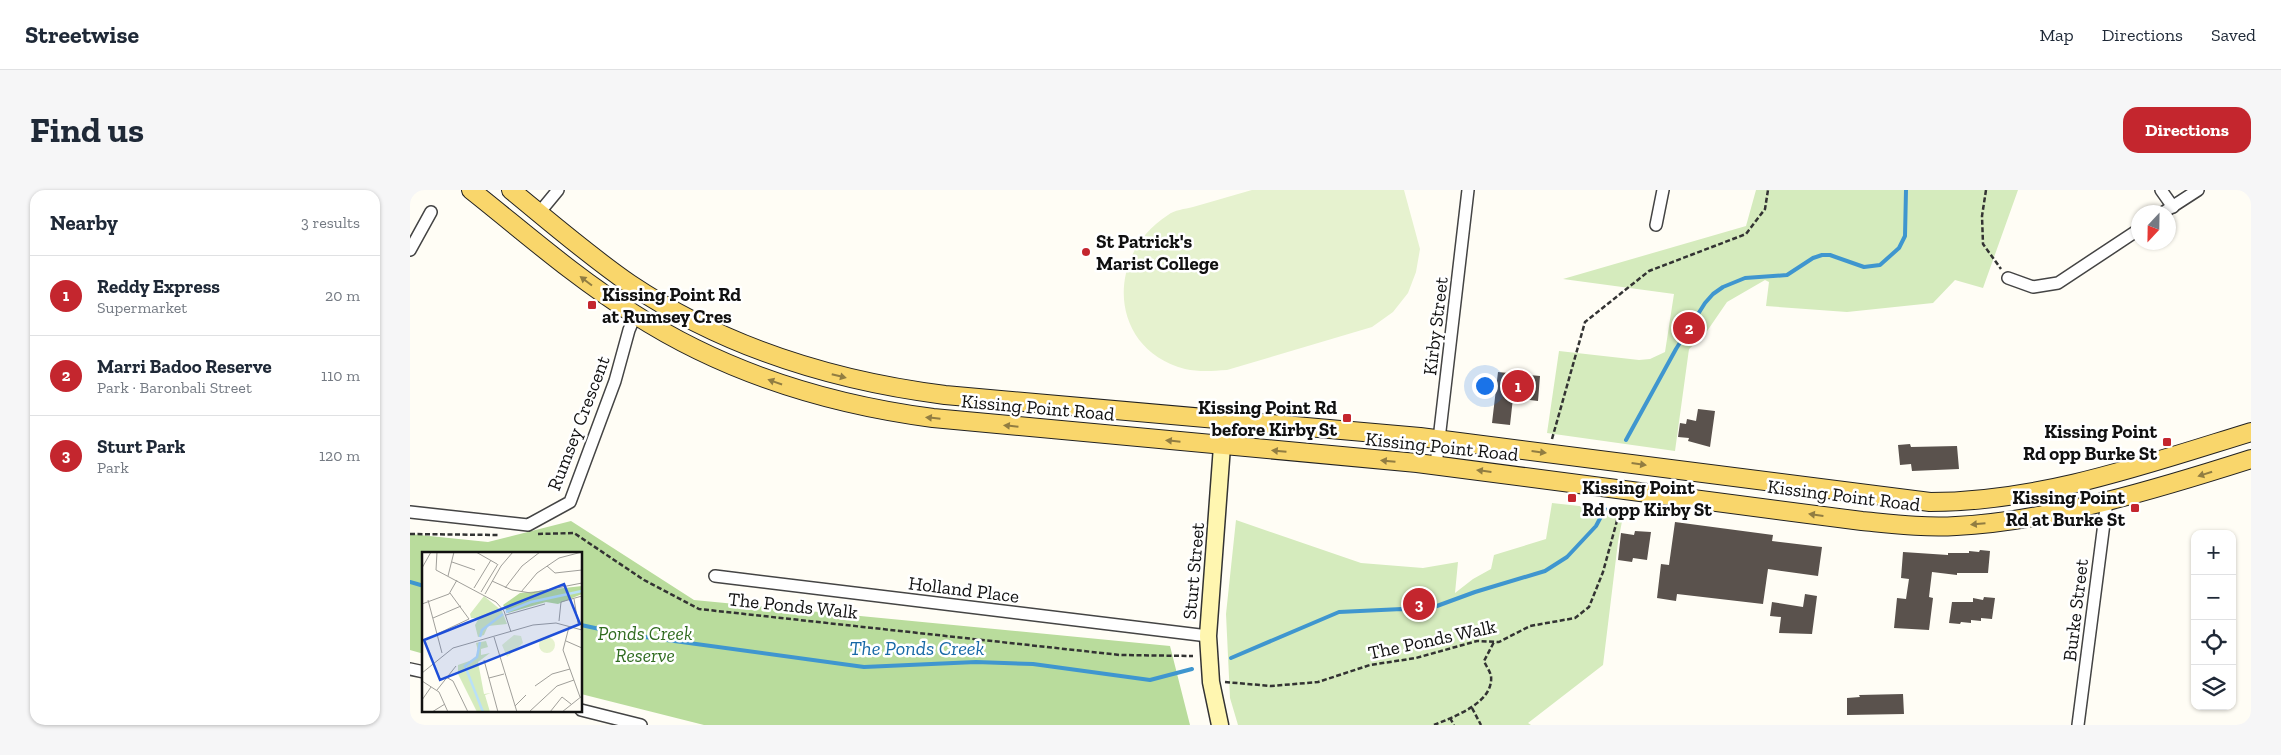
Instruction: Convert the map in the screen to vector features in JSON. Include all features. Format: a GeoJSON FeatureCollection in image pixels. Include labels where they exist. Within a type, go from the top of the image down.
{"type":"FeatureCollection","features":[{"type":"Feature","properties":{"kind":"main road","name":"Kissing Point Road"},"geometry":{"type":"LineString","coordinates":[[470,190],[586,281],[635,316],[687,344],[729,364],[804,392],[858,406],[933,418],[1436,465],[1905,526],[1957,526],[2031,517],[2192,478],[2251,459]]}},
{"type":"Feature","properties":{"kind":"main road","name":"Kissing Point Road"},"geometry":{"type":"LineString","coordinates":[[510,190],[630,284],[682,314],[748,345],[831,374],[896,389],[1439,440],[1896,499],[1948,502],[2014,497],[2040,492],[2251,432]]}},
{"type":"Feature","properties":{"kind":"street"},"geometry":{"type":"LineString","coordinates":[[539,213],[558,190]]}},
{"type":"Feature","properties":{"kind":"street","name":"Kirby Street"},"geometry":{"type":"LineString","coordinates":[[1436,465],[1468,190]]}},
{"type":"Feature","properties":{"kind":"street"},"geometry":{"type":"LineString","coordinates":[[1656,225],[1663,190]]}},
{"type":"Feature","properties":{"kind":"street"},"geometry":{"type":"LineString","coordinates":[[2162,190],[2167,205]]}},
{"type":"Feature","properties":{"kind":"street"},"geometry":{"type":"LineString","coordinates":[[2176,205],[2198,190]]}},
{"type":"Feature","properties":{"kind":"street"},"geometry":{"type":"LineString","coordinates":[[410,250],[431,212]]}},
{"type":"Feature","properties":{"kind":"street"},"geometry":{"type":"LineString","coordinates":[[2008,278],[2033,287],[2058,283],[2131,235]]}},
{"type":"Feature","properties":{"kind":"street","name":"Rumsey Crescent"},"geometry":{"type":"LineString","coordinates":[[410,512],[528,525],[570,502],[615,381],[629,330],[635,316]]}},
{"type":"Feature","properties":{"kind":"street","name":"Sturt Street"},"geometry":{"type":"LineString","coordinates":[[1220,725],[1211,682],[1208,636],[1224,419]]}},
{"type":"Feature","properties":{"kind":"street","name":"Burke Street"},"geometry":{"type":"LineString","coordinates":[[2078,725],[2107,500]]}},
{"type":"Feature","properties":{"kind":"street","name":"Holland Place"},"geometry":{"type":"LineString","coordinates":[[715,576],[1208,636]]}},
{"type":"Feature","properties":{"kind":"street"},"geometry":{"type":"LineString","coordinates":[[582,710],[641,725]]}},
{"type":"Feature","properties":{"kind":"path"},"geometry":{"type":"LineString","coordinates":[[1552,439],[1585,322],[1649,271],[1746,234],[1765,209],[1768,190]]}},
{"type":"Feature","properties":{"kind":"path"},"geometry":{"type":"LineString","coordinates":[[1986,190],[1982,216],[1983,244],[2008,278]]}},
{"type":"Feature","properties":{"kind":"path","name":"The Ponds Walk"},"geometry":{"type":"LineString","coordinates":[[1225,682],[1271,686],[1318,682],[1370,665],[1416,658],[1477,641],[1499,642],[1530,626],[1575,618],[1589,607],[1603,572],[1618,517],[1622,510],[1630,509]]}},
{"type":"Feature","properties":{"kind":"path","name":"The Ponds Walk"},"geometry":{"type":"LineString","coordinates":[[537,534],[574,533],[644,580],[700,609],[1120,654],[1193,656]]}},
{"type":"Feature","properties":{"kind":"path"},"geometry":{"type":"LineString","coordinates":[[410,534],[500,535]]}},
{"type":"Feature","properties":{"kind":"path"},"geometry":{"type":"LineString","coordinates":[[1434,725],[1472,708],[1482,697],[1490,683],[1490,672],[1484,661],[1494,642]]}},
{"type":"Feature","properties":{"kind":"path"},"geometry":{"type":"LineString","coordinates":[[1472,708],[1481,725]]}},
{"type":"Feature","properties":{"kind":"path"},"geometry":{"type":"LineString","coordinates":[[1450,718],[1454,725]]}},
{"type":"Feature","properties":{"kind":"green space"},"geometry":{"type":"Polygon","coordinates":[[[1252,190],[1404,190],[1420,249],[1416,272],[1408,293],[1393,312],[1372,327],[1227,370],[1190,370],[1160,358],[1141,342],[1129,322],[1124,300],[1125,276],[1133,253],[1147,232],[1170,213],[1252,190]]]}},
{"type":"Feature","properties":{"kind":"green space"},"geometry":{"type":"Polygon","coordinates":[[[1756,190],[2018,190],[1983,288],[1955,280],[1933,303],[1847,312],[1766,306],[1769,282],[1765,280],[1727,302],[1703,337],[1689,349],[1675,451],[1547,433],[1559,351],[1639,360],[1650,359],[1665,352],[1674,294],[1563,279],[1746,226],[1756,190]]]}},
{"type":"Feature","properties":{"kind":"green space"},"geometry":{"type":"Polygon","coordinates":[[[1552,503],[1624,511],[1618,542],[1603,665],[1528,723],[1531,725],[1238,725],[1230,698],[1226,614],[1236,520],[1361,563],[1423,568],[1458,562],[1455,593],[1473,579],[1491,569],[1494,555],[1546,539],[1552,503]]]}},
{"type":"Feature","properties":{"kind":"green space","name":"Ponds Creek Reserve"},"geometry":{"type":"Polygon","coordinates":[[[571,521],[694,600],[1170,646],[1190,725],[704,725],[582,694],[582,552],[422,552],[422,653],[410,650],[410,534],[488,542],[571,521]]]}},
{"type":"Feature","properties":{"kind":"building"},"geometry":{"type":"Polygon","coordinates":[[[1498,372],[1540,376],[1538,401],[1513,398],[1510,425],[1492,423],[1498,372]]]}},
{"type":"Feature","properties":{"kind":"building"},"geometry":{"type":"Polygon","coordinates":[[[1698,409],[1715,411],[1710,447],[1688,441],[1689,438],[1678,437],[1680,423],[1686,424],[1687,419],[1696,421],[1698,409]]]}},
{"type":"Feature","properties":{"kind":"building"},"geometry":{"type":"Polygon","coordinates":[[[1910,444],[1911,447],[1957,446],[1959,469],[1912,471],[1911,464],[1900,465],[1898,445],[1910,444]]]}},
{"type":"Feature","properties":{"kind":"building"},"geometry":{"type":"Polygon","coordinates":[[[1675,522],[1773,535],[1772,541],[1822,547],[1818,576],[1768,569],[1763,604],[1677,594],[1676,601],[1657,598],[1661,564],[1669,565],[1675,522]]]}},
{"type":"Feature","properties":{"kind":"building"},"geometry":{"type":"Polygon","coordinates":[[[1635,531],[1651,532],[1647,560],[1633,558],[1632,562],[1618,560],[1621,533],[1634,535],[1635,531]]]}},
{"type":"Feature","properties":{"kind":"building"},"geometry":{"type":"Polygon","coordinates":[[[1980,550],[1990,551],[1988,573],[1957,573],[1957,575],[1932,572],[1929,597],[1933,598],[1929,630],[1894,628],[1897,598],[1906,599],[1909,579],[1901,578],[1903,552],[1948,555],[1948,553],[1969,553],[1969,551],[1979,552],[1980,550]]]}},
{"type":"Feature","properties":{"kind":"building"},"geometry":{"type":"Polygon","coordinates":[[[1805,594],[1817,596],[1812,634],[1779,633],[1781,617],[1770,616],[1772,602],[1803,607],[1805,594]]]}},
{"type":"Feature","properties":{"kind":"building"},"geometry":{"type":"Polygon","coordinates":[[[1984,597],[1995,598],[1992,619],[1981,618],[1981,621],[1971,620],[1971,623],[1949,623],[1952,602],[1973,602],[1973,598],[1983,600],[1984,597]]]}},
{"type":"Feature","properties":{"kind":"building"},"geometry":{"type":"Polygon","coordinates":[[[1903,694],[1904,714],[1847,715],[1847,698],[1860,697],[1859,695],[1903,694]]]}},
{"type":"Feature","properties":{"kind":"waterway","name":"The Ponds Creek"},"geometry":{"type":"LineString","coordinates":[[1626,440],[1676,349],[1705,303],[1713,294],[1723,287],[1745,278],[1787,275],[1813,258],[1822,255],[1830,255],[1864,267],[1880,265],[1899,248],[1905,236],[1906,190]]}},
{"type":"Feature","properties":{"kind":"waterway","name":"The Ponds Creek"},"geometry":{"type":"LineString","coordinates":[[1231,658],[1339,612],[1402,609],[1426,610],[1475,592],[1545,571],[1567,557],[1596,526],[1605,509]]}},
{"type":"Feature","properties":{"kind":"waterway","name":"The Ponds Creek"},"geometry":{"type":"LineString","coordinates":[[410,582],[422,585]]}},
{"type":"Feature","properties":{"kind":"waterway","name":"The Ponds Creek"},"geometry":{"type":"LineString","coordinates":[[582,625],[623,634],[864,667],[976,662],[1033,664],[1150,680],[1192,669]]}},
{"type":"Feature","properties":{"kind":"place","name":"St Patrick's Marist College"},"geometry":{"type":"Point","coordinates":[1086,252]}},
{"type":"Feature","properties":{"kind":"place","name":"Kissing Point Rd at Rumsey Cres"},"geometry":{"type":"Point","coordinates":[592,305]}},
{"type":"Feature","properties":{"kind":"place","name":"Marri Badoo Reserve"},"geometry":{"type":"Point","coordinates":[1689,328]}},
{"type":"Feature","properties":{"kind":"place","name":"Reddy Express"},"geometry":{"type":"Point","coordinates":[1518,386]}},
{"type":"Feature","properties":{"kind":"place","name":"Kissing Point Rd before Kirby St"},"geometry":{"type":"Point","coordinates":[1347,418]}},
{"type":"Feature","properties":{"kind":"place","name":"Kissing Point Rd opp Burke St"},"geometry":{"type":"Point","coordinates":[2167,442]}},
{"type":"Feature","properties":{"kind":"place","name":"Kissing Point Rd opp Kirby St"},"geometry":{"type":"Point","coordinates":[1572,498]}},
{"type":"Feature","properties":{"kind":"place","name":"Kissing Point Rd at Burke St"},"geometry":{"type":"Point","coordinates":[2135,508]}},
{"type":"Feature","properties":{"kind":"place","name":"Sturt Park"},"geometry":{"type":"Point","coordinates":[1419,604]}}]}
